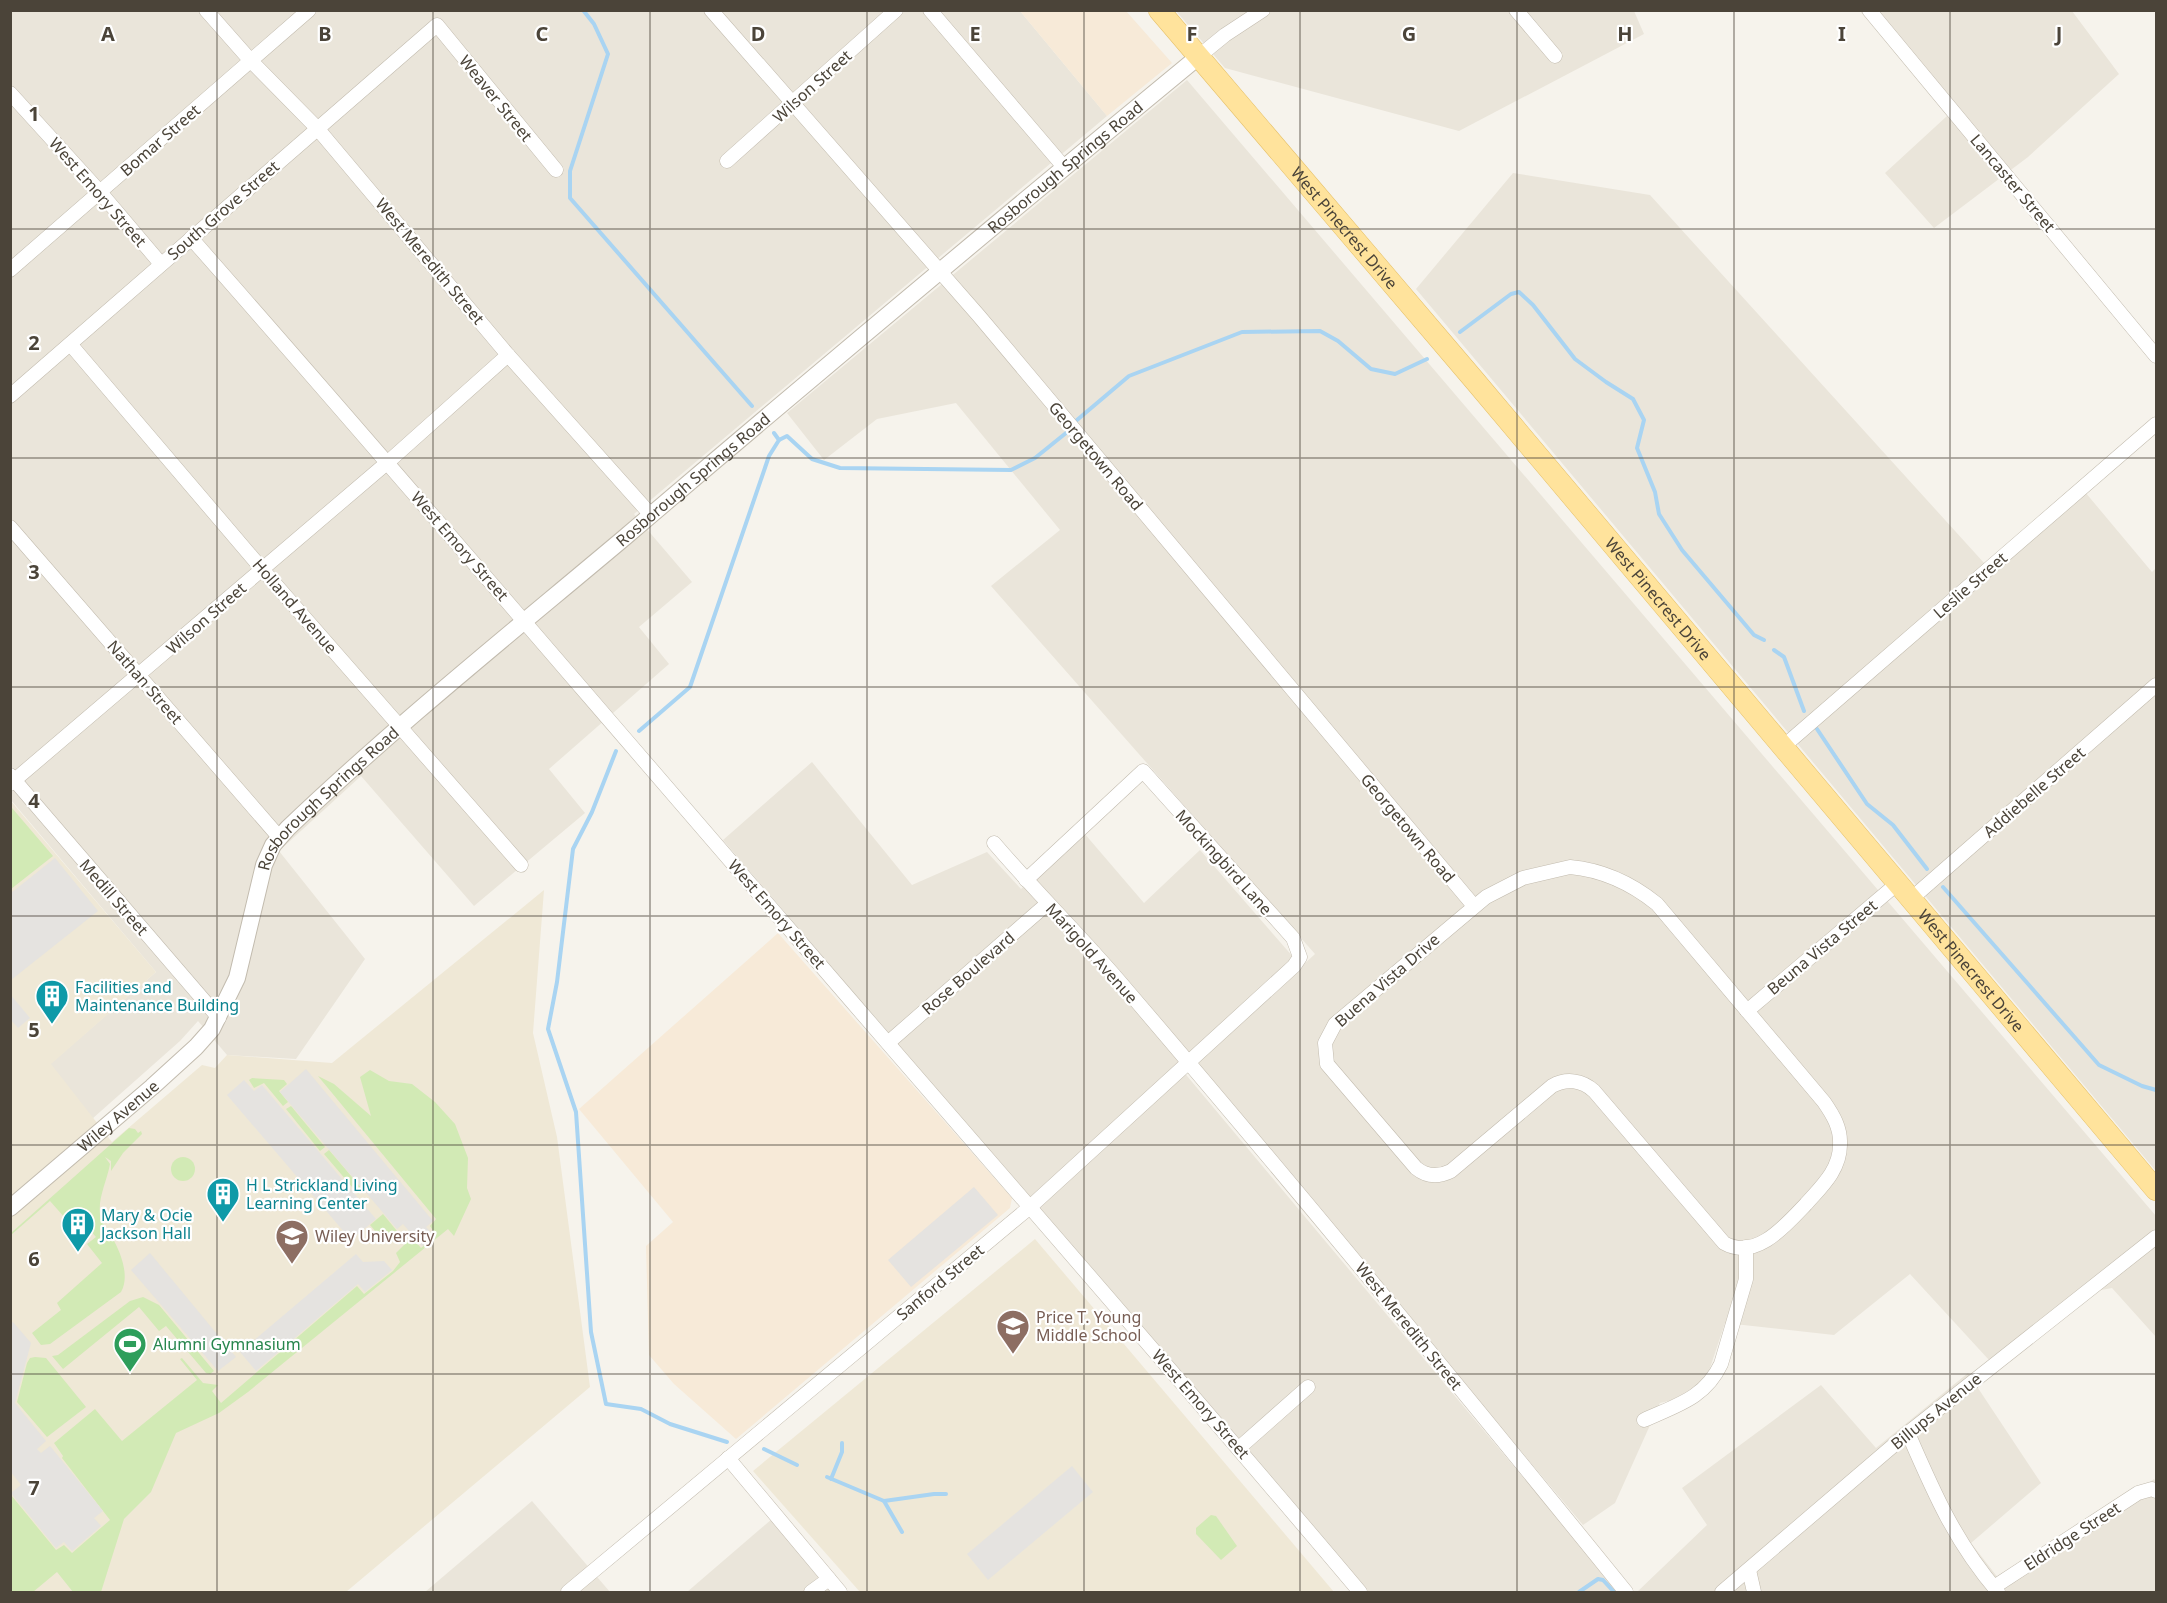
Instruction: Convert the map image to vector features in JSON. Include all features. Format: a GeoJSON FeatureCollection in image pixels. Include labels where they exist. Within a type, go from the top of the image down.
{"type":"FeatureCollection","features":[{"type":"Feature","properties":{"kind":"main road","name":"West Pinecrest Drive"},"geometry":{"type":"LineString","coordinates":[[1158,10],[1784,746],[2156,1190]]}},
{"type":"Feature","properties":{"kind":"street","name":"West Meredith Street"},"geometry":{"type":"LineString","coordinates":[[206,10],[251,61],[317,128],[508,355],[651,515]]}},
{"type":"Feature","properties":{"kind":"street","name":"Bomar Street"},"geometry":{"type":"LineString","coordinates":[[10,270],[309,10]]}},
{"type":"Feature","properties":{"kind":"street","name":"Georgetown Road"},"geometry":{"type":"LineString","coordinates":[[711,10],[940,271],[1474,906]]}},
{"type":"Feature","properties":{"kind":"street","name":"Wilson Street"},"geometry":{"type":"LineString","coordinates":[[727,161],[896,10]]}},
{"type":"Feature","properties":{"kind":"street"},"geometry":{"type":"LineString","coordinates":[[930,10],[1064,167]]}},
{"type":"Feature","properties":{"kind":"street","name":"Rosborough Springs Road"},"geometry":{"type":"LineString","coordinates":[[219,1018],[233,990],[242,964],[264,865],[279,837],[298,818],[525,621],[1064,167],[1198,57],[1263,10]]}},
{"type":"Feature","properties":{"kind":"street"},"geometry":{"type":"LineString","coordinates":[[1516,10],[1554,56]]}},
{"type":"Feature","properties":{"kind":"street","name":"Lancaster Street"},"geometry":{"type":"LineString","coordinates":[[1876,13],[2157,356]]}},
{"type":"Feature","properties":{"kind":"street","name":"South Grove Street"},"geometry":{"type":"LineString","coordinates":[[10,396],[437,25]]}},
{"type":"Feature","properties":{"kind":"street","name":"Weaver Street"},"geometry":{"type":"LineString","coordinates":[[437,25],[556,170]]}},
{"type":"Feature","properties":{"kind":"street","name":"West Emory Street"},"geometry":{"type":"LineString","coordinates":[[10,93],[100,192],[161,264]]}},
{"type":"Feature","properties":{"kind":"street","name":"West Emory Street"},"geometry":{"type":"LineString","coordinates":[[190,238],[388,462],[889,1042],[1239,1448],[1360,1593]]}},
{"type":"Feature","properties":{"kind":"street","name":"Holland Avenue"},"geometry":{"type":"LineString","coordinates":[[71,345],[262,569],[521,865]]}},
{"type":"Feature","properties":{"kind":"street","name":"Wilson Street"},"geometry":{"type":"LineString","coordinates":[[12,780],[140,675],[388,462],[508,355]]}},
{"type":"Feature","properties":{"kind":"street","name":"Leslie Street"},"geometry":{"type":"LineString","coordinates":[[1784,746],[2157,424]]}},
{"type":"Feature","properties":{"kind":"street","name":"Nathan Street"},"geometry":{"type":"LineString","coordinates":[[10,527],[279,837]]}},
{"type":"Feature","properties":{"kind":"street","name":"Addiebelle Street"},"geometry":{"type":"LineString","coordinates":[[1905,891],[2157,685]]}},
{"type":"Feature","properties":{"kind":"street","name":"Mockingbird Lane"},"geometry":{"type":"LineString","coordinates":[[1026,880],[1143,771],[1293,938],[1300,957]]}},
{"type":"Feature","properties":{"kind":"street","name":"Medill Street"},"geometry":{"type":"LineString","coordinates":[[12,780],[219,1018]]}},
{"type":"Feature","properties":{"kind":"street","name":"Marigold Avenue"},"geometry":{"type":"LineString","coordinates":[[994,843],[1118,980],[1188,1064]]}},
{"type":"Feature","properties":{"kind":"street","name":"Buena Vista Drive"},"geometry":{"type":"LineString","coordinates":[[1570,867],[1606,874],[1629,885],[1657,904],[1829,1110],[1837,1124],[1840,1147],[1836,1164],[1827,1180],[1787,1224],[1765,1241],[1746,1247],[1730,1246],[1718,1238],[1594,1091],[1584,1083],[1564,1081],[1552,1086],[1451,1171],[1434,1176],[1422,1173],[1333,1072],[1327,1064],[1324,1049],[1327,1036],[1335,1024],[1474,906],[1509,884],[1543,872],[1570,867]]}},
{"type":"Feature","properties":{"kind":"street","name":"Beuna Vista Street"},"geometry":{"type":"LineString","coordinates":[[1746,1011],[1905,891]]}},
{"type":"Feature","properties":{"kind":"street","name":"Rose Boulevard"},"geometry":{"type":"LineString","coordinates":[[889,1042],[1047,904]]}},
{"type":"Feature","properties":{"kind":"street","name":"Sanford Street"},"geometry":{"type":"LineString","coordinates":[[568,1593],[1030,1207],[1294,966],[1300,957]]}},
{"type":"Feature","properties":{"kind":"street","name":"Wiley Avenue"},"geometry":{"type":"LineString","coordinates":[[10,1208],[183,1059],[205,1037],[219,1018]]}},
{"type":"Feature","properties":{"kind":"street","name":"West Meredith Street"},"geometry":{"type":"LineString","coordinates":[[1188,1064],[1230,1110],[1416,1333],[1626,1593]]}},
{"type":"Feature","properties":{"kind":"street","name":"Billups Avenue"},"geometry":{"type":"LineString","coordinates":[[1722,1593],[1908,1433],[2157,1237]]}},
{"type":"Feature","properties":{"kind":"street"},"geometry":{"type":"LineString","coordinates":[[1644,1420],[1700,1393],[1716,1374],[1746,1279],[1746,1247]]}},
{"type":"Feature","properties":{"kind":"street"},"geometry":{"type":"LineString","coordinates":[[1239,1448],[1308,1387]]}},
{"type":"Feature","properties":{"kind":"street"},"geometry":{"type":"LineString","coordinates":[[1908,1433],[1941,1510],[1964,1548],[1996,1590]]}},
{"type":"Feature","properties":{"kind":"street"},"geometry":{"type":"LineString","coordinates":[[728,1458],[840,1593]]}},
{"type":"Feature","properties":{"kind":"street","name":"Eldridge Street"},"geometry":{"type":"LineString","coordinates":[[1996,1590],[2138,1493],[2154,1490]]}},
{"type":"Feature","properties":{"kind":"street"},"geometry":{"type":"LineString","coordinates":[[1749,1570],[1754,1593]]}},
{"type":"Feature","properties":{"kind":"street"},"geometry":{"type":"LineString","coordinates":[[811,1593],[829,1580]]}},
{"type":"Feature","properties":{"kind":"shaded area"},"geometry":{"type":"Polygon","coordinates":[[[10,11],[1020,11],[1107,116],[634,514],[692,582],[639,627],[669,664],[549,769],[585,813],[474,906],[361,776],[279,851],[365,959],[296,1059],[227,1055],[198,1021],[180,1041],[92,1119],[50,1064],[156,972],[11,800],[10,11]]]}},
{"type":"Feature","properties":{"kind":"shaded area"},"geometry":{"type":"Polygon","coordinates":[[[1020,11],[1126,11],[1172,63],[1107,116],[1020,11]]]}},
{"type":"Feature","properties":{"kind":"shaded area"},"geometry":{"type":"Polygon","coordinates":[[[1176,11],[1634,11],[1644,34],[1459,131],[1225,68],[1176,11]]]}},
{"type":"Feature","properties":{"kind":"shaded area"},"geometry":{"type":"Polygon","coordinates":[[[1860,11],[2072,11],[2119,74],[2028,157],[1934,228],[1885,173],[1947,116],[1860,11]]]}},
{"type":"Feature","properties":{"kind":"shaded area"},"geometry":{"type":"Polygon","coordinates":[[[1187,80],[2156,1216],[2156,1337],[2112,1288],[2074,1295],[1989,1360],[1910,1274],[1834,1335],[1725,1323],[1709,1371],[1697,1387],[1677,1399],[1660,1403],[1615,1503],[1583,1525],[1196,1064],[1315,954],[991,586],[1060,530],[956,403],[877,419],[824,460],[787,413],[1187,80]]]}},
{"type":"Feature","properties":{"kind":"shaded area"},"geometry":{"type":"Polygon","coordinates":[[[1513,173],[1650,195],[1985,564],[2080,486],[2152,572],[2156,568],[2156,1171],[1416,289],[1513,173]]]}},
{"type":"Feature","properties":{"kind":"shaded area"},"geometry":{"type":"Polygon","coordinates":[[[812,762],[912,885],[987,852],[1021,889],[1084,833],[1144,903],[1200,850],[1294,958],[1177,1064],[1619,1592],[1367,1592],[723,840],[812,762]]]}},
{"type":"Feature","properties":{"kind":"shaded area","name":"Wiley University"},"geometry":{"type":"Polygon","coordinates":[[[10,800],[156,972],[51,1064],[112,1142],[202,1065],[215,1068],[227,1055],[332,1063],[544,890],[533,1033],[557,1137],[590,1387],[346,1592],[11,1592],[10,800]]]}},
{"type":"Feature","properties":{"kind":"shaded area"},"geometry":{"type":"Polygon","coordinates":[[[55,858],[98,911],[11,980],[11,893],[55,858]]]}},
{"type":"Feature","properties":{"kind":"shaded area"},"geometry":{"type":"Polygon","coordinates":[[[778,933],[1012,1198],[1010,1208],[736,1439],[674,1384],[649,1355],[646,1246],[673,1222],[579,1109],[778,933]]]}},
{"type":"Feature","properties":{"kind":"shaded area"},"geometry":{"type":"Polygon","coordinates":[[[10,994],[30,1018],[18,1028],[11,1020],[10,994]]]}},
{"type":"Feature","properties":{"kind":"shaded area"},"geometry":{"type":"Polygon","coordinates":[[[306,1069],[433,1221],[426,1227],[434,1236],[422,1246],[403,1224],[397,1229],[280,1092],[306,1069]]]}},
{"type":"Feature","properties":{"kind":"shaded area"},"geometry":{"type":"Polygon","coordinates":[[[244,1080],[254,1091],[262,1085],[376,1219],[351,1240],[227,1095],[244,1080]]]}},
{"type":"Feature","properties":{"kind":"shaded area"},"geometry":{"type":"Polygon","coordinates":[[[974,1187],[998,1215],[911,1287],[888,1260],[974,1187]]]}},
{"type":"Feature","properties":{"kind":"shaded area","name":"Price T. Young Middle School"},"geometry":{"type":"Polygon","coordinates":[[[1035,1239],[1334,1592],[860,1592],[753,1471],[1035,1239]]]}},
{"type":"Feature","properties":{"kind":"shaded area"},"geometry":{"type":"Polygon","coordinates":[[[150,1253],[236,1357],[218,1371],[131,1270],[150,1253]]]}},
{"type":"Feature","properties":{"kind":"shaded area"},"geometry":{"type":"Polygon","coordinates":[[[356,1254],[363,1262],[384,1261],[392,1270],[365,1292],[358,1284],[256,1371],[240,1352],[356,1254]]]}},
{"type":"Feature","properties":{"kind":"shaded area"},"geometry":{"type":"Polygon","coordinates":[[[13,1322],[31,1343],[15,1403],[46,1441],[37,1449],[41,1453],[50,1446],[103,1511],[94,1518],[101,1526],[72,1551],[64,1542],[56,1548],[11,1493],[21,1485],[11,1472],[10,1324],[13,1322]]]}},
{"type":"Feature","properties":{"kind":"shaded area"},"geometry":{"type":"Polygon","coordinates":[[[1968,1373],[2041,1483],[1971,1543],[2006,1588],[2154,1479],[2156,1482],[2156,1592],[1637,1592],[1707,1525],[1682,1488],[1821,1385],[1876,1448],[1968,1373]]]}},
{"type":"Feature","properties":{"kind":"shaded area"},"geometry":{"type":"Polygon","coordinates":[[[1072,1466],[1093,1492],[988,1580],[967,1554],[1072,1466]]]}},
{"type":"Feature","properties":{"kind":"shaded area"},"geometry":{"type":"Polygon","coordinates":[[[532,1501],[610,1592],[425,1592],[532,1501]]]}},
{"type":"Feature","properties":{"kind":"shaded area"},"geometry":{"type":"Polygon","coordinates":[[[772,1519],[835,1592],[687,1592],[772,1519]]]}},
{"type":"Feature","properties":{"kind":"green space"},"geometry":{"type":"Polygon","coordinates":[[[12,808],[53,856],[11,889],[10,809],[12,808]]]}},
{"type":"Feature","properties":{"kind":"green space"},"geometry":{"type":"Polygon","coordinates":[[[370,1070],[389,1081],[412,1084],[435,1102],[455,1124],[468,1158],[467,1188],[471,1199],[454,1236],[448,1229],[248,1392],[219,1413],[176,1433],[151,1492],[124,1519],[101,1592],[73,1592],[57,1572],[33,1592],[11,1592],[11,1495],[56,1550],[64,1545],[72,1553],[110,1520],[62,1458],[63,1456],[54,1443],[95,1409],[122,1441],[197,1380],[180,1359],[182,1358],[203,1383],[218,1385],[212,1391],[221,1403],[357,1286],[364,1294],[393,1271],[400,1262],[396,1253],[412,1237],[421,1248],[436,1235],[430,1226],[436,1219],[318,1076],[334,1084],[371,1116],[360,1077],[370,1070]]]}},
{"type":"Feature","properties":{"kind":"green space"},"geometry":{"type":"Polygon","coordinates":[[[252,1078],[284,1080],[287,1084],[279,1091],[288,1102],[283,1106],[264,1083],[254,1088],[249,1080],[252,1078]]]}},
{"type":"Feature","properties":{"kind":"green space"},"geometry":{"type":"Polygon","coordinates":[[[291,1106],[325,1147],[320,1151],[286,1109],[291,1106]]]}},
{"type":"Feature","properties":{"kind":"green space"},"geometry":{"type":"Polygon","coordinates":[[[129,1128],[135,1129],[138,1133],[141,1131],[142,1134],[123,1153],[111,1171],[111,1161],[105,1157],[110,1164],[101,1195],[100,1208],[102,1221],[121,1258],[125,1272],[124,1286],[121,1292],[50,1344],[41,1345],[32,1333],[61,1310],[57,1303],[102,1263],[87,1244],[96,1237],[74,1212],[65,1218],[50,1201],[11,1235],[11,1233],[129,1128]]]}},
{"type":"Feature","properties":{"kind":"green space"},"geometry":{"type":"Polygon","coordinates":[[[329,1150],[363,1190],[358,1194],[324,1154],[329,1150]]]}},
{"type":"Feature","properties":{"kind":"green space"},"geometry":{"type":"Polygon","coordinates":[[[183,1157],[191,1161],[195,1169],[191,1177],[183,1181],[175,1177],[171,1169],[175,1161],[183,1157]]]}},
{"type":"Feature","properties":{"kind":"green space"},"geometry":{"type":"Polygon","coordinates":[[[383,1214],[397,1231],[384,1241],[370,1225],[383,1214]]]}},
{"type":"Feature","properties":{"kind":"green space"},"geometry":{"type":"Polygon","coordinates":[[[143,1297],[159,1305],[214,1371],[210,1374],[206,1373],[166,1326],[159,1331],[139,1307],[63,1369],[52,1356],[58,1355],[130,1301],[143,1297]]]}},
{"type":"Feature","properties":{"kind":"green space"},"geometry":{"type":"Polygon","coordinates":[[[30,1358],[46,1358],[86,1407],[47,1437],[17,1402],[27,1363],[30,1358]]]}},
{"type":"Feature","properties":{"kind":"green space"},"geometry":{"type":"Polygon","coordinates":[[[1211,1515],[1216,1516],[1237,1546],[1221,1560],[1196,1534],[1196,1528],[1211,1515]]]}},
{"type":"Feature","properties":{"kind":"waterway"},"geometry":{"type":"LineString","coordinates":[[583,10],[594,24],[608,54],[570,171],[570,198],[752,406]]}},
{"type":"Feature","properties":{"kind":"waterway"},"geometry":{"type":"LineString","coordinates":[[1460,332],[1511,294],[1519,292],[1533,305],[1575,359],[1633,399],[1644,420],[1637,448],[1655,492],[1659,514],[1682,550],[1754,635],[1764,640]]}},
{"type":"Feature","properties":{"kind":"waterway"},"geometry":{"type":"LineString","coordinates":[[1077,420],[1129,376],[1242,332],[1320,331],[1338,341],[1371,369],[1395,374],[1427,359]]}},
{"type":"Feature","properties":{"kind":"waterway"},"geometry":{"type":"LineString","coordinates":[[639,731],[690,687],[769,456],[779,440],[774,433]]}},
{"type":"Feature","properties":{"kind":"waterway"},"geometry":{"type":"LineString","coordinates":[[779,440],[787,436],[812,459],[840,468],[1011,470],[1035,458],[1066,433]]}},
{"type":"Feature","properties":{"kind":"waterway"},"geometry":{"type":"LineString","coordinates":[[1774,650],[1784,657],[1804,711]]}},
{"type":"Feature","properties":{"kind":"waterway"},"geometry":{"type":"LineString","coordinates":[[1817,729],[1867,804],[1893,825],[1927,869]]}},
{"type":"Feature","properties":{"kind":"waterway"},"geometry":{"type":"LineString","coordinates":[[616,751],[592,812],[573,849],[557,982],[548,1029],[576,1112],[591,1332],[606,1404],[641,1409],[670,1424],[727,1442]]}},
{"type":"Feature","properties":{"kind":"waterway"},"geometry":{"type":"LineString","coordinates":[[1943,887],[2099,1065],[2142,1086],[2156,1090]]}},
{"type":"Feature","properties":{"kind":"waterway"},"geometry":{"type":"LineString","coordinates":[[831,1479],[842,1452],[842,1443]]}},
{"type":"Feature","properties":{"kind":"waterway"},"geometry":{"type":"LineString","coordinates":[[764,1449],[797,1465]]}},
{"type":"Feature","properties":{"kind":"waterway"},"geometry":{"type":"LineString","coordinates":[[827,1477],[884,1501],[946,1494]]}},
{"type":"Feature","properties":{"kind":"waterway"},"geometry":{"type":"LineString","coordinates":[[884,1501],[902,1532]]}},
{"type":"Feature","properties":{"kind":"waterway"},"geometry":{"type":"LineString","coordinates":[[1579,1592],[1598,1579],[1603,1580],[1614,1592]]}},
{"type":"Feature","properties":{"kind":"place","name":"Facilities and Maintenance Building"},"geometry":{"type":"Point","coordinates":[52,1025]}},
{"type":"Feature","properties":{"kind":"place","name":"H L Strickland Living Learning Center"},"geometry":{"type":"Point","coordinates":[223,1223]}},
{"type":"Feature","properties":{"kind":"place","name":"Mary & Ocie Jackson Hall"},"geometry":{"type":"Point","coordinates":[78,1253]}},
{"type":"Feature","properties":{"kind":"place","name":"Wiley University"},"geometry":{"type":"Point","coordinates":[292,1265]}},
{"type":"Feature","properties":{"kind":"place","name":"Price T. Young Middle School"},"geometry":{"type":"Point","coordinates":[1013,1355]}},
{"type":"Feature","properties":{"kind":"place","name":"Alumni Gymnasium"},"geometry":{"type":"Point","coordinates":[130,1373]}}]}
